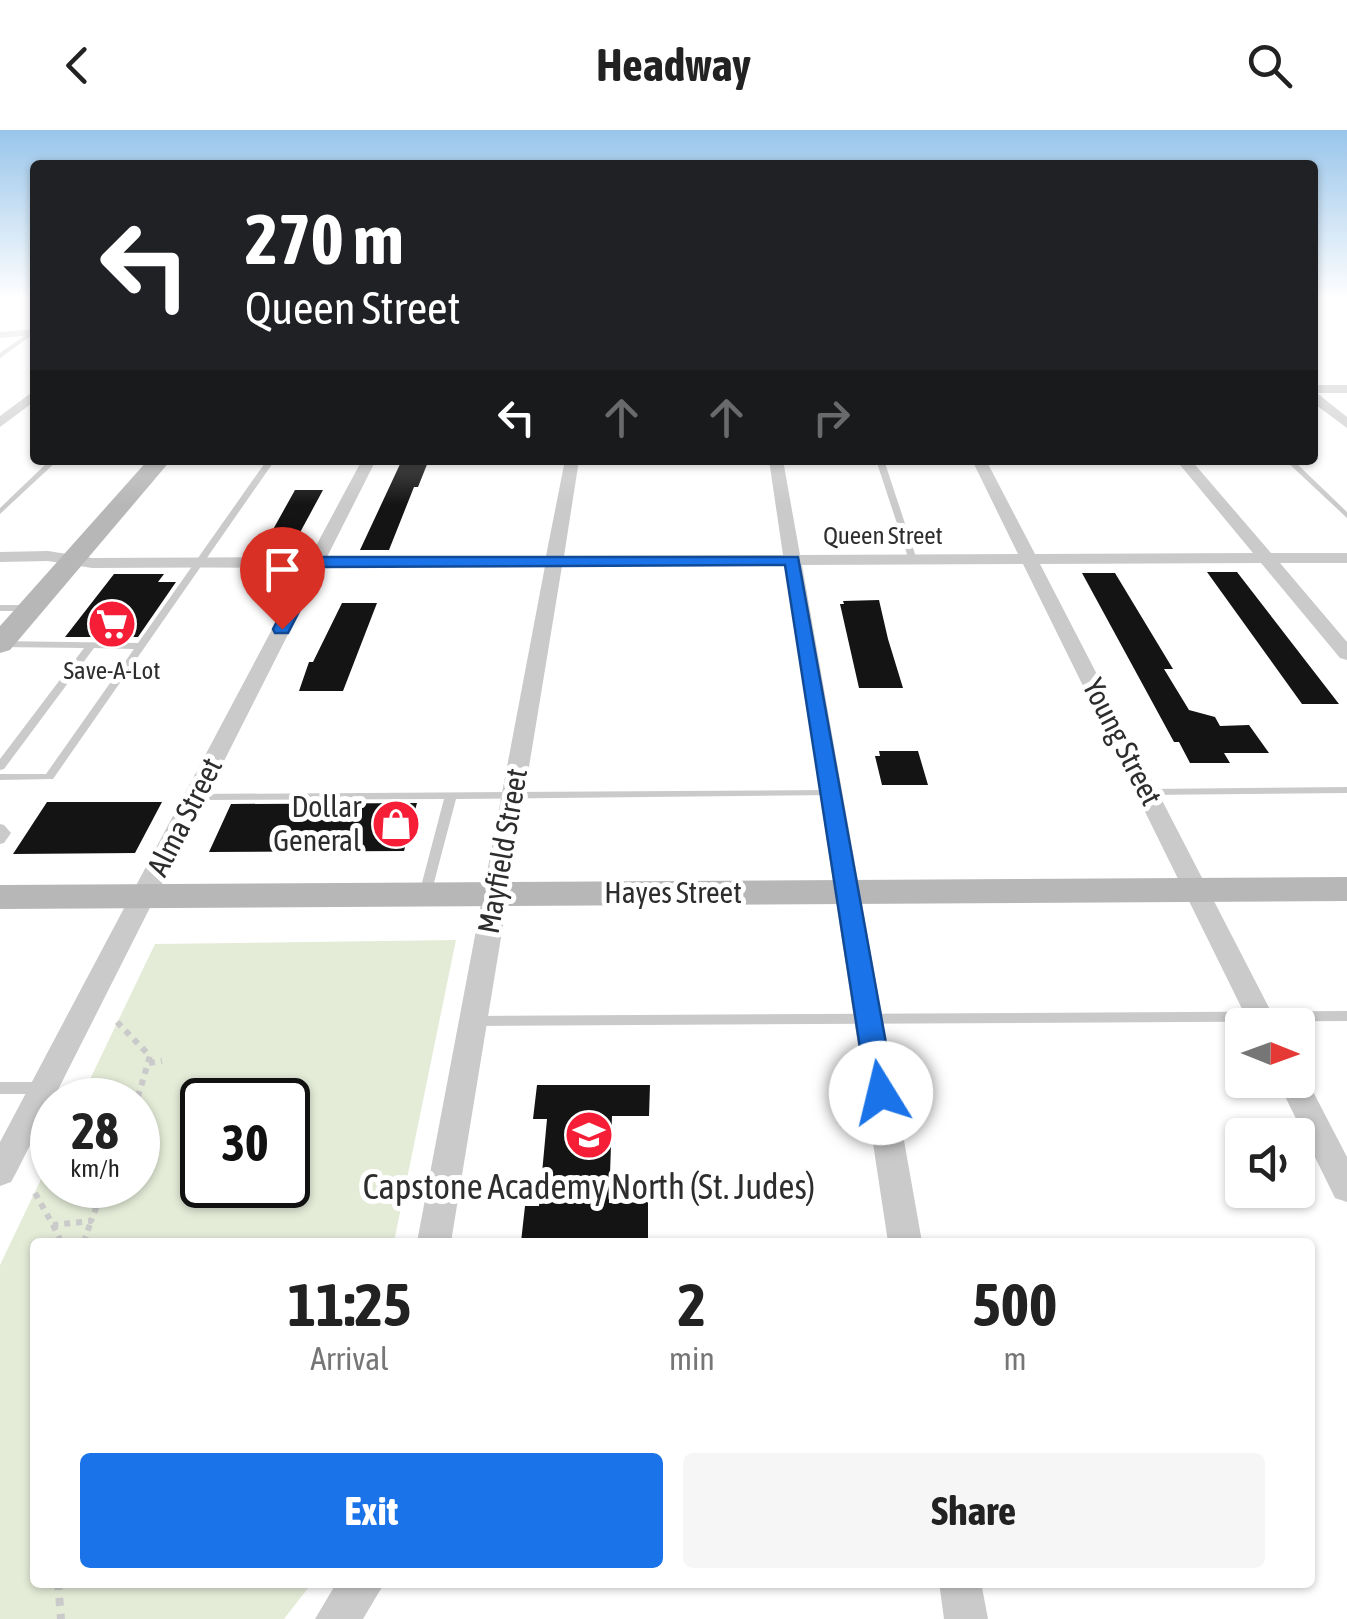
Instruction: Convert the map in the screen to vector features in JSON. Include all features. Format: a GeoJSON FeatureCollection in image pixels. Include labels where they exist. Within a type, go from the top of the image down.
{"type":"FeatureCollection","features":[{"type":"Feature","properties":{"kind":"street"},"geometry":{"type":"LineString","coordinates":[[1318,391],[1347,389]]}},
{"type":"Feature","properties":{"kind":"street"},"geometry":{"type":"LineString","coordinates":[[1318,397],[1347,424]]}},
{"type":"Feature","properties":{"kind":"street"},"geometry":{"type":"LineString","coordinates":[[0,422],[30,398]]}},
{"type":"Feature","properties":{"kind":"street"},"geometry":{"type":"LineString","coordinates":[[0,644],[156,465]]}},
{"type":"Feature","properties":{"kind":"street","name":"Alma Street"},"geometry":{"type":"LineString","coordinates":[[49,1078],[366,465]]}},
{"type":"Feature","properties":{"kind":"street","name":"Mayfield Street"},"geometry":{"type":"LineString","coordinates":[[435,1238],[571,465]]}},
{"type":"Feature","properties":{"kind":"street"},"geometry":{"type":"LineString","coordinates":[[777,465],[905,1238]]}},
{"type":"Feature","properties":{"kind":"street","name":"Young Street"},"geometry":{"type":"LineString","coordinates":[[982,465],[1255,1008]]}},
{"type":"Feature","properties":{"kind":"street"},"geometry":{"type":"LineString","coordinates":[[1187,465],[1347,654]]}},
{"type":"Feature","properties":{"kind":"street","name":"Queen Street"},"geometry":{"type":"LineString","coordinates":[[0,557],[92,563],[1347,558]]}},
{"type":"Feature","properties":{"kind":"street","name":"Hayes Street"},"geometry":{"type":"LineString","coordinates":[[0,897],[1347,889]]}},
{"type":"Feature","properties":{"kind":"street"},"geometry":{"type":"LineString","coordinates":[[1301,1098],[1347,1189]]}},
{"type":"Feature","properties":{"kind":"street","name":"Alma Street"},"geometry":{"type":"LineString","coordinates":[[0,1173],[30,1115]]}},
{"type":"Feature","properties":{"kind":"street"},"geometry":{"type":"LineString","coordinates":[[337,1619],[360,1588]]}},
{"type":"Feature","properties":{"kind":"street"},"geometry":{"type":"LineString","coordinates":[[961,1588],[966,1619]]}},
{"type":"Feature","properties":{"kind":"lane"},"geometry":{"type":"LineString","coordinates":[[0,512],[49,465]]}},
{"type":"Feature","properties":{"kind":"lane"},"geometry":{"type":"LineString","coordinates":[[0,777],[49,777],[267,465]]}},
{"type":"Feature","properties":{"kind":"lane"},"geometry":{"type":"LineString","coordinates":[[882,465],[914,560]]}},
{"type":"Feature","properties":{"kind":"lane"},"geometry":{"type":"LineString","coordinates":[[1295,465],[1347,516]]}},
{"type":"Feature","properties":{"kind":"lane"},"geometry":{"type":"LineString","coordinates":[[0,608],[31,608]]}},
{"type":"Feature","properties":{"kind":"lane"},"geometry":{"type":"LineString","coordinates":[[0,644],[139,646]]}},
{"type":"Feature","properties":{"kind":"lane"},"geometry":{"type":"LineString","coordinates":[[0,767],[91,646]]}},
{"type":"Feature","properties":{"kind":"lane"},"geometry":{"type":"LineString","coordinates":[[1146,792],[1347,790]]}},
{"type":"Feature","properties":{"kind":"lane"},"geometry":{"type":"LineString","coordinates":[[194,797],[832,793]]}},
{"type":"Feature","properties":{"kind":"lane"},"geometry":{"type":"LineString","coordinates":[[426,894],[451,796]]}},
{"type":"Feature","properties":{"kind":"lane"},"geometry":{"type":"LineString","coordinates":[[0,828],[5,833],[0,840]]}},
{"type":"Feature","properties":{"kind":"lane"},"geometry":{"type":"LineString","coordinates":[[1315,1018],[1347,1016]]}},
{"type":"Feature","properties":{"kind":"lane"},"geometry":{"type":"LineString","coordinates":[[473,1022],[869,1018],[1225,1021]]}},
{"type":"Feature","properties":{"kind":"lane"},"geometry":{"type":"LineString","coordinates":[[0,1088],[30,1088]]}},
{"type":"Feature","properties":{"kind":"path"},"geometry":{"type":"LineString","coordinates":[[117,1022],[144,1046],[149,1063],[144,1078]]}},
{"type":"Feature","properties":{"kind":"path"},"geometry":{"type":"LineString","coordinates":[[149,1063],[162,1061]]}},
{"type":"Feature","properties":{"kind":"path"},"geometry":{"type":"LineString","coordinates":[[44,1208],[60,1238]]}},
{"type":"Feature","properties":{"kind":"path"},"geometry":{"type":"LineString","coordinates":[[85,1238],[96,1208]]}},
{"type":"Feature","properties":{"kind":"path"},"geometry":{"type":"LineString","coordinates":[[53,1225],[91,1221]]}},
{"type":"Feature","properties":{"kind":"path"},"geometry":{"type":"LineString","coordinates":[[58,1588],[61,1619]]}},
{"type":"Feature","properties":{"kind":"green space"},"geometry":{"type":"Polygon","coordinates":[[[456,940],[395,1238],[30,1238],[30,1588],[308,1588],[284,1619],[0,1619],[0,1265],[30,1202],[30,1208],[160,1208],[160,1078],[91,1078],[155,944],[456,940]]]}},
{"type":"Feature","properties":{"kind":"building"},"geometry":{"type":"Polygon","coordinates":[[[400,465],[427,465],[389,550],[360,550],[400,465]]]}},
{"type":"Feature","properties":{"kind":"building"},"geometry":{"type":"Polygon","coordinates":[[[295,490],[323,490],[290,551],[261,551],[295,490]]]}},
{"type":"Feature","properties":{"kind":"building"},"geometry":{"type":"Polygon","coordinates":[[[1207,572],[1237,572],[1339,704],[1302,704],[1207,572]]]}},
{"type":"Feature","properties":{"kind":"building"},"geometry":{"type":"Polygon","coordinates":[[[1082,573],[1115,573],[1173,669],[1164,669],[1189,710],[1215,717],[1220,726],[1249,725],[1269,753],[1224,753],[1230,763],[1190,763],[1179,742],[1174,742],[1082,573]]]}},
{"type":"Feature","properties":{"kind":"building"},"geometry":{"type":"Polygon","coordinates":[[[114,574],[164,574],[158,582],[176,582],[138,637],[65,637],[114,574]]]}},
{"type":"Feature","properties":{"kind":"building"},"geometry":{"type":"Polygon","coordinates":[[[879,600],[903,688],[859,688],[840,604],[879,600]]]}},
{"type":"Feature","properties":{"kind":"building"},"geometry":{"type":"Polygon","coordinates":[[[342,603],[377,603],[343,691],[299,691],[309,662],[313,662],[342,603]]]}},
{"type":"Feature","properties":{"kind":"building"},"geometry":{"type":"Polygon","coordinates":[[[879,751],[918,751],[928,785],[882,785],[875,756],[880,756],[879,751]]]}},
{"type":"Feature","properties":{"kind":"building"},"geometry":{"type":"Polygon","coordinates":[[[47,802],[162,802],[135,853],[13,854],[47,802]]]}},
{"type":"Feature","properties":{"kind":"building"},"geometry":{"type":"Polygon","coordinates":[[[417,803],[404,851],[209,852],[231,804],[417,803]]]}},
{"type":"Feature","properties":{"kind":"building"},"geometry":{"type":"Polygon","coordinates":[[[537,1085],[650,1085],[649,1116],[612,1116],[609,1203],[648,1202],[648,1238],[521,1238],[525,1206],[539,1206],[547,1119],[533,1119],[537,1085]]]}},
{"type":"Feature","properties":{"kind":"place","name":"Save-A-Lot"},"geometry":{"type":"Point","coordinates":[112,624]}},
{"type":"Feature","properties":{"kind":"place","name":"Dollar General"},"geometry":{"type":"Point","coordinates":[396,824]}},
{"type":"Feature","properties":{"kind":"place","name":"Capstone Academy North (St. Judes)"},"geometry":{"type":"Point","coordinates":[589,1135]}},
{"type":"Feature","properties":{"kind":"route"},"geometry":{"type":"LineString","coordinates":[[282,629],[316,562],[792,560],[881,1093]]}}]}
